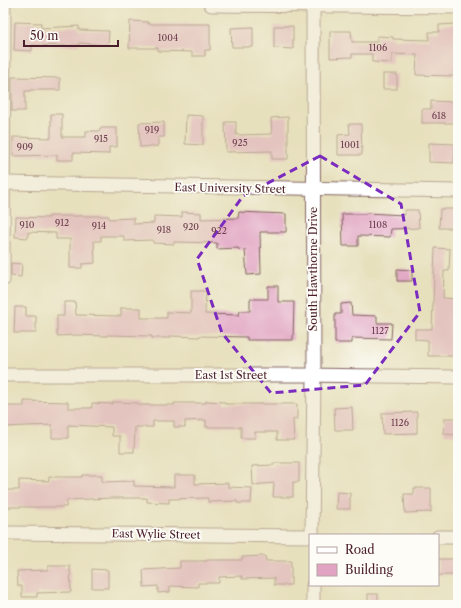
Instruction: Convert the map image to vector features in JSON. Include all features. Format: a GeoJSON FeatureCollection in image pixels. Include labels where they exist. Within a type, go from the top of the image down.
{"type":"FeatureCollection","features":[{"type":"Feature","properties":{"kind":"street"},"geometry":{"type":"LineString","coordinates":[[212,3],[458,5]]}},
{"type":"Feature","properties":{"kind":"street","name":"South Hawthorne Drive"},"geometry":{"type":"LineString","coordinates":[[311,534],[314,375],[313,3]]}},
{"type":"Feature","properties":{"kind":"street","name":"East University Street"},"geometry":{"type":"LineString","coordinates":[[5,183],[458,191]]}},
{"type":"Feature","properties":{"kind":"street","name":"East 1st Street"},"geometry":{"type":"LineString","coordinates":[[3,375],[314,375],[458,377]]}},
{"type":"Feature","properties":{"kind":"street","name":"East Wylie Street"},"geometry":{"type":"LineString","coordinates":[[3,533],[309,535]]}},
{"type":"Feature","properties":{"kind":"street"},"geometry":{"type":"LineString","coordinates":[[439,537],[458,537]]}},
{"type":"Feature","properties":{"kind":"street"},"geometry":{"type":"LineString","coordinates":[[313,586],[313,605]]}},
{"type":"Feature","properties":{"kind":"lane"},"geometry":{"type":"LineString","coordinates":[[3,281],[6,281],[5,183],[7,3]]}},
{"type":"Feature","properties":{"kind":"highlighted area"},"geometry":{"type":"Polygon","coordinates":[[[320,156],[401,204],[420,312],[365,385],[271,393],[222,333],[197,259],[243,196],[320,156]]]}},
{"type":"Feature","properties":{"kind":"building"},"geometry":{"type":"Polygon","coordinates":[[[130,21],[148,22],[148,24],[210,24],[210,50],[205,50],[205,56],[192,56],[192,52],[158,51],[158,48],[129,48],[130,21]]]}},
{"type":"Feature","properties":{"kind":"building"},"geometry":{"type":"Polygon","coordinates":[[[15,22],[41,23],[41,28],[79,26],[79,30],[109,31],[108,45],[79,43],[79,45],[61,46],[32,45],[32,51],[14,50],[15,22]]]}},
{"type":"Feature","properties":{"kind":"building"},"geometry":{"type":"Polygon","coordinates":[[[456,24],[458,70],[454,70],[454,76],[416,75],[417,55],[392,54],[392,63],[372,62],[372,54],[352,54],[352,57],[330,58],[330,31],[351,31],[352,42],[377,42],[377,36],[393,37],[393,39],[429,40],[429,32],[439,32],[439,25],[456,24]]]}},
{"type":"Feature","properties":{"kind":"building"},"geometry":{"type":"Polygon","coordinates":[[[274,26],[293,26],[293,49],[274,48],[274,26]]]}},
{"type":"Feature","properties":{"kind":"building"},"geometry":{"type":"Polygon","coordinates":[[[253,27],[253,47],[232,47],[231,28],[253,27]]]}},
{"type":"Feature","properties":{"kind":"building"},"geometry":{"type":"Polygon","coordinates":[[[383,74],[397,74],[397,89],[383,89],[383,74]]]}},
{"type":"Feature","properties":{"kind":"building"},"geometry":{"type":"Polygon","coordinates":[[[12,77],[60,78],[60,90],[25,91],[25,111],[12,111],[12,77]]]}},
{"type":"Feature","properties":{"kind":"building"},"geometry":{"type":"Polygon","coordinates":[[[431,101],[456,102],[455,123],[422,123],[422,109],[431,109],[431,101]]]}},
{"type":"Feature","properties":{"kind":"building"},"geometry":{"type":"Polygon","coordinates":[[[51,114],[62,114],[62,137],[86,137],[86,131],[100,131],[100,128],[117,128],[117,147],[109,147],[109,154],[73,153],[73,160],[57,160],[57,155],[13,156],[13,137],[51,138],[51,114]]]}},
{"type":"Feature","properties":{"kind":"building"},"geometry":{"type":"Polygon","coordinates":[[[186,115],[203,116],[203,145],[185,144],[186,115]]]}},
{"type":"Feature","properties":{"kind":"building"},"geometry":{"type":"Polygon","coordinates":[[[288,117],[288,159],[272,159],[272,151],[226,152],[225,122],[236,122],[236,135],[272,134],[271,118],[288,117]]]}},
{"type":"Feature","properties":{"kind":"building"},"geometry":{"type":"Polygon","coordinates":[[[164,122],[164,137],[158,137],[158,146],[140,147],[139,123],[164,122]]]}},
{"type":"Feature","properties":{"kind":"building"},"geometry":{"type":"Polygon","coordinates":[[[349,124],[361,124],[362,155],[338,155],[338,135],[350,134],[349,124]]]}},
{"type":"Feature","properties":{"kind":"building"},"geometry":{"type":"Polygon","coordinates":[[[429,143],[455,144],[454,163],[429,162],[429,143]]]}},
{"type":"Feature","properties":{"kind":"building"},"geometry":{"type":"Polygon","coordinates":[[[440,209],[458,209],[458,228],[439,228],[440,209]]]}},
{"type":"Feature","properties":{"kind":"building"},"geometry":{"type":"Polygon","coordinates":[[[405,210],[418,210],[419,228],[391,229],[390,237],[358,236],[358,246],[343,246],[342,214],[366,213],[405,215],[405,210]]]}},
{"type":"Feature","properties":{"kind":"building"},"geometry":{"type":"Polygon","coordinates":[[[182,212],[201,213],[201,219],[238,218],[239,212],[286,214],[286,232],[260,232],[261,274],[247,275],[245,250],[238,248],[217,249],[217,243],[153,243],[153,240],[124,241],[124,236],[101,236],[101,241],[94,241],[95,263],[82,264],[82,268],[70,268],[70,239],[56,239],[56,233],[28,232],[28,238],[15,237],[16,217],[49,218],[49,216],[109,216],[109,219],[134,218],[134,224],[154,223],[154,216],[182,217],[182,212]]]}},
{"type":"Feature","properties":{"kind":"building"},"geometry":{"type":"Polygon","coordinates":[[[435,248],[450,249],[449,271],[444,271],[443,298],[457,299],[456,356],[428,356],[428,340],[415,339],[415,329],[432,329],[435,248]]]}},
{"type":"Feature","properties":{"kind":"building"},"geometry":{"type":"Polygon","coordinates":[[[11,263],[22,264],[21,277],[11,276],[11,263]]]}},
{"type":"Feature","properties":{"kind":"building"},"geometry":{"type":"Polygon","coordinates":[[[397,269],[412,270],[412,281],[397,281],[397,269]]]}},
{"type":"Feature","properties":{"kind":"building"},"geometry":{"type":"Polygon","coordinates":[[[268,286],[278,286],[278,302],[294,302],[293,340],[247,340],[247,337],[199,336],[170,336],[170,338],[152,338],[152,336],[107,335],[57,336],[57,316],[64,316],[64,302],[75,302],[76,315],[121,316],[121,308],[141,308],[141,318],[167,318],[167,312],[191,313],[191,291],[206,291],[205,314],[239,315],[240,311],[250,311],[250,299],[268,299],[268,286]]]}},
{"type":"Feature","properties":{"kind":"building"},"geometry":{"type":"Polygon","coordinates":[[[351,303],[352,315],[377,316],[377,323],[392,323],[391,339],[352,338],[352,343],[335,343],[335,314],[341,314],[341,304],[351,303]]]}},
{"type":"Feature","properties":{"kind":"building"},"geometry":{"type":"Polygon","coordinates":[[[15,307],[26,307],[26,316],[36,316],[36,333],[14,333],[15,307]]]}},
{"type":"Feature","properties":{"kind":"building"},"geometry":{"type":"Polygon","coordinates":[[[24,401],[68,402],[68,408],[92,408],[92,403],[113,404],[113,402],[138,403],[138,405],[174,405],[174,403],[206,403],[206,401],[225,402],[225,404],[297,404],[297,419],[293,419],[294,440],[277,440],[277,432],[255,432],[255,438],[241,438],[241,427],[206,427],[206,420],[185,421],[185,427],[174,427],[174,421],[153,421],[153,427],[135,427],[134,452],[120,452],[120,436],[112,436],[112,427],[68,425],[68,438],[52,438],[52,425],[3,427],[3,406],[24,406],[24,401]]]}},
{"type":"Feature","properties":{"kind":"building"},"geometry":{"type":"Polygon","coordinates":[[[352,407],[353,430],[335,430],[334,408],[352,407]]]}},
{"type":"Feature","properties":{"kind":"building"},"geometry":{"type":"Polygon","coordinates":[[[417,412],[417,433],[383,434],[382,413],[417,412]]]}},
{"type":"Feature","properties":{"kind":"building"},"geometry":{"type":"Polygon","coordinates":[[[445,418],[458,418],[458,435],[444,434],[445,418]]]}},
{"type":"Feature","properties":{"kind":"building"},"geometry":{"type":"Polygon","coordinates":[[[274,463],[299,463],[299,482],[293,482],[293,497],[273,497],[274,483],[253,485],[252,466],[274,465],[274,463]]]}},
{"type":"Feature","properties":{"kind":"building"},"geometry":{"type":"Polygon","coordinates":[[[82,475],[102,475],[102,482],[134,481],[134,486],[174,487],[174,475],[195,475],[195,484],[228,483],[228,487],[252,488],[251,503],[237,503],[237,501],[208,502],[208,498],[169,499],[169,503],[147,502],[147,498],[112,498],[67,500],[66,507],[3,507],[3,490],[19,490],[19,480],[49,481],[49,477],[82,477],[82,475]]]}},
{"type":"Feature","properties":{"kind":"building"},"geometry":{"type":"Polygon","coordinates":[[[414,488],[431,488],[431,512],[405,513],[404,494],[414,494],[414,488]]]}},
{"type":"Feature","properties":{"kind":"building"},"geometry":{"type":"Polygon","coordinates":[[[337,492],[350,493],[350,509],[336,509],[337,492]]]}},
{"type":"Feature","properties":{"kind":"building"},"geometry":{"type":"Polygon","coordinates":[[[265,556],[266,561],[291,561],[291,585],[274,585],[274,578],[242,579],[242,576],[219,577],[219,583],[198,583],[198,587],[170,586],[170,592],[158,593],[158,586],[144,587],[143,570],[180,568],[180,561],[242,560],[242,557],[265,556]]]}},
{"type":"Feature","properties":{"kind":"building"},"geometry":{"type":"Polygon","coordinates":[[[439,559],[458,559],[458,575],[439,575],[439,559]]]}},
{"type":"Feature","properties":{"kind":"building"},"geometry":{"type":"Polygon","coordinates":[[[48,566],[70,566],[71,592],[37,593],[37,597],[22,597],[22,586],[18,586],[17,571],[48,570],[48,566]]]}},
{"type":"Feature","properties":{"kind":"building"},"geometry":{"type":"Polygon","coordinates":[[[92,569],[108,570],[108,588],[92,588],[92,569]]]}},
{"type":"Feature","properties":{"kind":"building"},"geometry":{"type":"Polygon","coordinates":[[[368,594],[378,594],[378,605],[368,605],[368,594]]]}}]}
